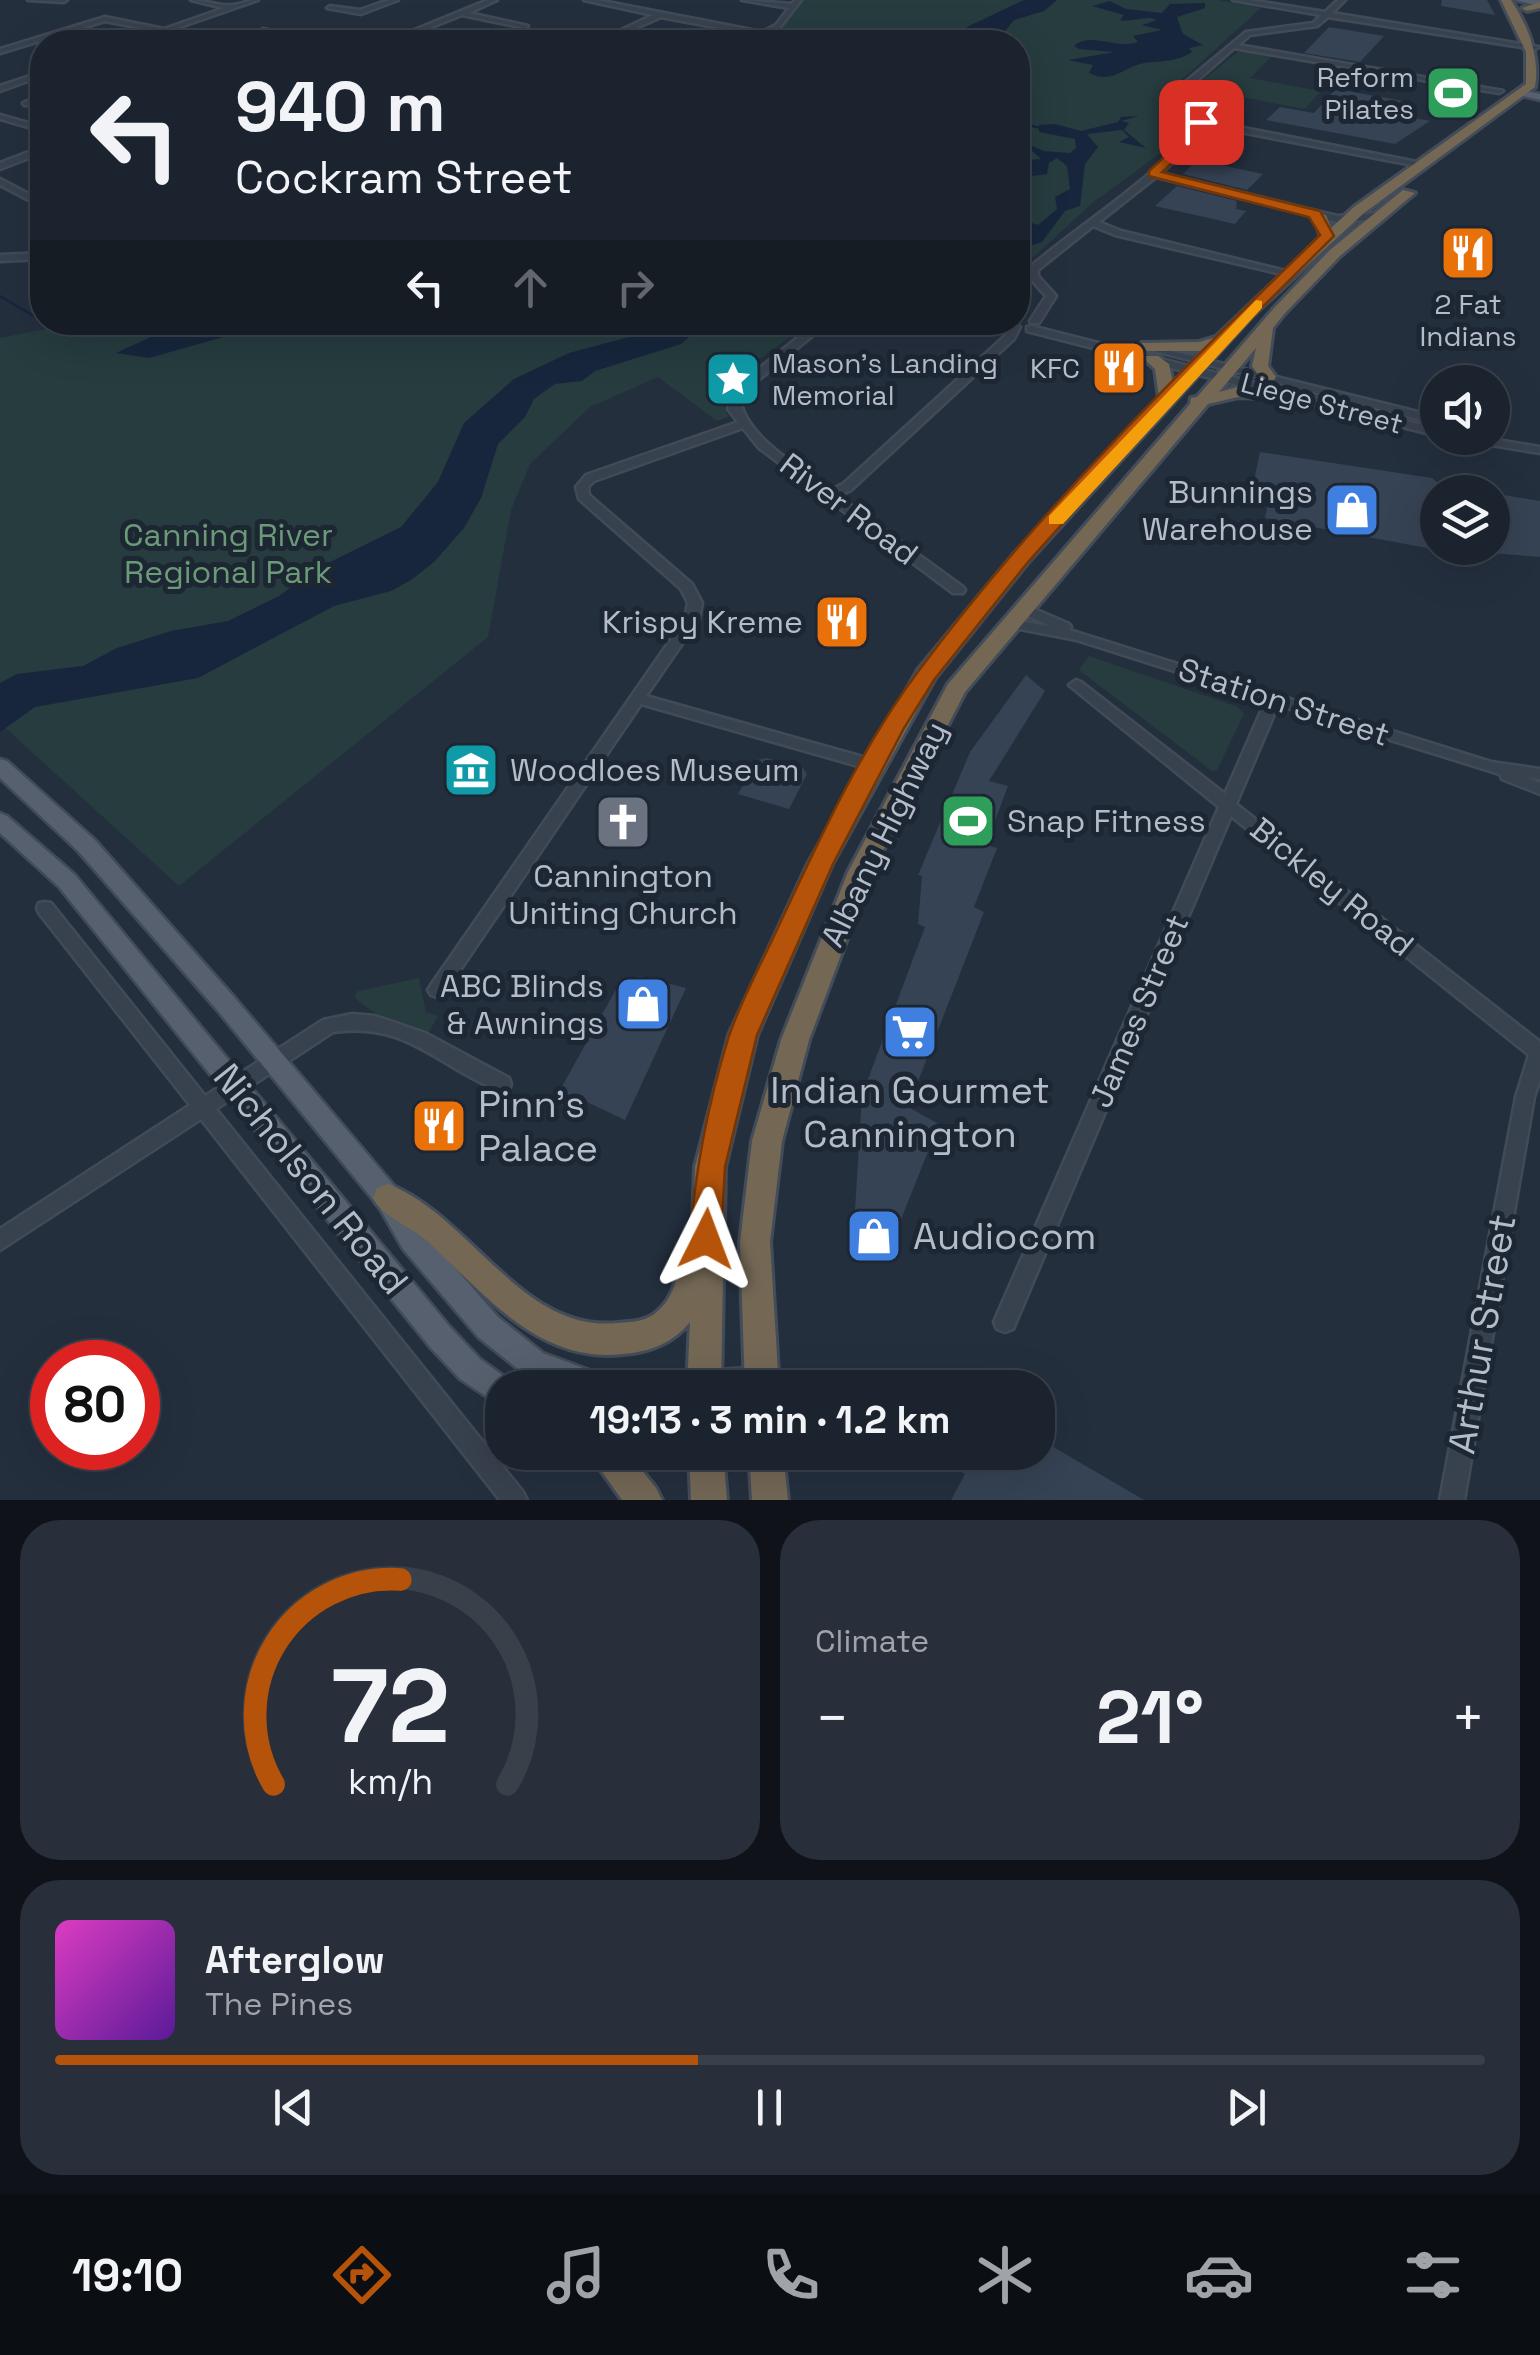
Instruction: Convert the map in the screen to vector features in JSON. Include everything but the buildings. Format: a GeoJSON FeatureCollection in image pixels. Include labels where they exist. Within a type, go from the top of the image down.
{"type":"FeatureCollection","features":[{"type":"Feature","properties":{"kind":"highway"},"geometry":{"type":"LineString","coordinates":[[1506,0],[1536,45],[1539,68],[1529,100]]}},
{"type":"Feature","properties":{"kind":"highway"},"geometry":{"type":"LineString","coordinates":[[1523,2],[1540,2]]}},
{"type":"Feature","properties":{"kind":"highway"},"geometry":{"type":"LineString","coordinates":[[1523,2],[1534,19]]}},
{"type":"Feature","properties":{"kind":"highway","name":"Albany Highway"},"geometry":{"type":"LineString","coordinates":[[695,1370],[707,1205],[718,1129],[743,1035],[820,864],[926,676],[1022,558],[1219,341],[1287,274],[1327,236],[1423,164],[1529,100]]}},
{"type":"Feature","properties":{"kind":"highway","name":"Albany Highway"},"geometry":{"type":"LineString","coordinates":[[761,1370],[755,1242],[767,1141],[795,1040],[860,872],[956,688],[1268,322],[1378,216],[1500,128]]}},
{"type":"Feature","properties":{"kind":"highway"},"geometry":{"type":"LineString","coordinates":[[1315,214],[1327,236]]}},
{"type":"Feature","properties":{"kind":"highway"},"geometry":{"type":"LineString","coordinates":[[1268,322],[1260,356],[1262,372],[1268,377]]}},
{"type":"Feature","properties":{"kind":"highway"},"geometry":{"type":"LineString","coordinates":[[1150,353],[1200,348],[1219,341]]}},
{"type":"Feature","properties":{"kind":"highway"},"geometry":{"type":"LineString","coordinates":[[1150,353],[1162,367],[1167,397]]}},
{"type":"Feature","properties":{"kind":"highway"},"geometry":{"type":"LineString","coordinates":[[1197,402],[1238,392],[1290,395]]}},
{"type":"Feature","properties":{"kind":"highway"},"geometry":{"type":"LineString","coordinates":[[388,1198],[431,1225],[500,1292],[540,1321],[572,1337],[609,1344],[653,1334],[680,1312],[693,1279],[707,1205]]}},
{"type":"Feature","properties":{"kind":"highway"},"geometry":{"type":"LineString","coordinates":[[620,1470],[644,1500]]}},
{"type":"Feature","properties":{"kind":"highway"},"geometry":{"type":"LineString","coordinates":[[707,1470],[708,1500]]}},
{"type":"Feature","properties":{"kind":"highway"},"geometry":{"type":"LineString","coordinates":[[768,1470],[770,1500]]}},
{"type":"Feature","properties":{"kind":"main road","name":"Nicholson Road"},"geometry":{"type":"LineString","coordinates":[[7,772],[86,845],[272,1059],[388,1198],[424,1254],[509,1347],[549,1370]]}},
{"type":"Feature","properties":{"kind":"main road","name":"Nicholson Road"},"geometry":{"type":"LineString","coordinates":[[0,821],[66,881],[440,1337],[485,1380]]}},
{"type":"Feature","properties":{"kind":"street"},"geometry":{"type":"LineString","coordinates":[[32,0],[64,0]]}},
{"type":"Feature","properties":{"kind":"street"},"geometry":{"type":"LineString","coordinates":[[194,0],[232,8]]}},
{"type":"Feature","properties":{"kind":"street"},"geometry":{"type":"LineString","coordinates":[[167,30],[255,0]]}},
{"type":"Feature","properties":{"kind":"street"},"geometry":{"type":"LineString","coordinates":[[330,8],[361,12],[395,0]]}},
{"type":"Feature","properties":{"kind":"street"},"geometry":{"type":"LineString","coordinates":[[419,30],[494,0]]}},
{"type":"Feature","properties":{"kind":"street"},"geometry":{"type":"LineString","coordinates":[[584,0],[736,30]]}},
{"type":"Feature","properties":{"kind":"street"},"geometry":{"type":"LineString","coordinates":[[745,0],[795,3]]}},
{"type":"Feature","properties":{"kind":"street"},"geometry":{"type":"LineString","coordinates":[[1236,0],[1536,45]]}},
{"type":"Feature","properties":{"kind":"street"},"geometry":{"type":"LineString","coordinates":[[1342,0],[1305,28],[1248,33],[1178,94],[1201,122],[1423,164]]}},
{"type":"Feature","properties":{"kind":"street"},"geometry":{"type":"LineString","coordinates":[[770,30],[795,3]]}},
{"type":"Feature","properties":{"kind":"street"},"geometry":{"type":"LineString","coordinates":[[461,13],[524,26]]}},
{"type":"Feature","properties":{"kind":"street"},"geometry":{"type":"LineString","coordinates":[[626,30],[658,15]]}},
{"type":"Feature","properties":{"kind":"street"},"geometry":{"type":"LineString","coordinates":[[69,30],[105,19],[159,30]]}},
{"type":"Feature","properties":{"kind":"street"},"geometry":{"type":"LineString","coordinates":[[0,51],[30,42]]}},
{"type":"Feature","properties":{"kind":"street"},"geometry":{"type":"LineString","coordinates":[[1233,46],[1499,91]]}},
{"type":"Feature","properties":{"kind":"street"},"geometry":{"type":"LineString","coordinates":[[14,76],[27,79]]}},
{"type":"Feature","properties":{"kind":"street"},"geometry":{"type":"LineString","coordinates":[[0,89],[30,78]]}},
{"type":"Feature","properties":{"kind":"street"},"geometry":{"type":"LineString","coordinates":[[1484,89],[1529,100]]}},
{"type":"Feature","properties":{"kind":"street"},"geometry":{"type":"LineString","coordinates":[[0,117],[30,125]]}},
{"type":"Feature","properties":{"kind":"street"},"geometry":{"type":"LineString","coordinates":[[1030,318],[1052,296],[1033,276],[1034,269],[1153,174],[1197,132],[1201,122]]}},
{"type":"Feature","properties":{"kind":"street"},"geometry":{"type":"LineString","coordinates":[[0,166],[30,155]]}},
{"type":"Feature","properties":{"kind":"street"},"geometry":{"type":"LineString","coordinates":[[1153,174],[1315,214],[1378,216]]}},
{"type":"Feature","properties":{"kind":"street"},"geometry":{"type":"LineString","coordinates":[[0,182],[30,198]]}},
{"type":"Feature","properties":{"kind":"street"},"geometry":{"type":"LineString","coordinates":[[1290,206],[1354,216]]}},
{"type":"Feature","properties":{"kind":"street"},"geometry":{"type":"LineString","coordinates":[[1090,222],[1118,233],[1287,274]]}},
{"type":"Feature","properties":{"kind":"street"},"geometry":{"type":"LineString","coordinates":[[0,260],[30,259]]}},
{"type":"Feature","properties":{"kind":"street","name":"Liege Street"},"geometry":{"type":"LineString","coordinates":[[1030,326],[1226,372],[1290,395],[1420,428]]}},
{"type":"Feature","properties":{"kind":"street"},"geometry":{"type":"LineString","coordinates":[[438,990],[692,619],[695,604],[687,587],[583,496],[582,487],[590,478],[743,424],[734,409],[734,394],[808,335]]}},
{"type":"Feature","properties":{"kind":"street"},"geometry":{"type":"LineString","coordinates":[[830,495],[847,487],[1010,335]]}},
{"type":"Feature","properties":{"kind":"street","name":"Liege Street"},"geometry":{"type":"LineString","coordinates":[[1226,372],[1268,377],[1420,416]]}},
{"type":"Feature","properties":{"kind":"street","name":"River Road"},"geometry":{"type":"LineString","coordinates":[[743,424],[763,446],[958,590]]}},
{"type":"Feature","properties":{"kind":"street"},"geometry":{"type":"LineString","coordinates":[[1510,435],[1540,441]]}},
{"type":"Feature","properties":{"kind":"street"},"geometry":{"type":"LineString","coordinates":[[1510,445],[1540,450]]}},
{"type":"Feature","properties":{"kind":"street","name":"Station Street"},"geometry":{"type":"LineString","coordinates":[[1017,615],[1490,767],[1540,789]]}},
{"type":"Feature","properties":{"kind":"street","name":"Bickley Road"},"geometry":{"type":"LineString","coordinates":[[1076,685],[1540,1052]]}},
{"type":"Feature","properties":{"kind":"street"},"geometry":{"type":"LineString","coordinates":[[640,699],[872,766]]}},
{"type":"Feature","properties":{"kind":"street","name":"James Street"},"geometry":{"type":"LineString","coordinates":[[1005,1322],[1273,700]]}},
{"type":"Feature","properties":{"kind":"street","name":"Station Street"},"geometry":{"type":"LineString","coordinates":[[1490,767],[1540,774]]}},
{"type":"Feature","properties":{"kind":"street","name":"Nicholson Road"},"geometry":{"type":"LineString","coordinates":[[45,908],[515,1500]]}},
{"type":"Feature","properties":{"kind":"street","name":"Nicholson Road"},"geometry":{"type":"LineString","coordinates":[[232,1085],[329,1025],[349,1020],[388,1024],[502,1084]]}},
{"type":"Feature","properties":{"kind":"street","name":"Arthur Street"},"geometry":{"type":"LineString","coordinates":[[1452,1500],[1526,1097],[1540,1052]]}},
{"type":"Feature","properties":{"kind":"street"},"geometry":{"type":"LineString","coordinates":[[0,1240],[232,1085]]}},
{"type":"Feature","properties":{"kind":"green space"},"geometry":{"type":"Polygon","coordinates":[[[800,0],[1218,0],[1261,8],[1164,96],[1183,115],[1173,144],[1091,204],[1034,257],[1030,256],[1030,30],[772,30],[800,0]]]}},
{"type":"Feature","properties":{"kind":"green space"},"geometry":{"type":"Polygon","coordinates":[[[1239,51],[1272,56],[1250,78],[1321,91],[1305,109],[1231,95],[1204,117],[1190,101],[1188,92],[1239,51]]]}},
{"type":"Feature","properties":{"kind":"green space","name":"Canning River Regional Park"},"geometry":{"type":"Polygon","coordinates":[[[30,332],[793,335],[719,388],[728,417],[717,421],[658,377],[590,407],[530,464],[511,510],[488,637],[179,886],[0,723],[0,338],[30,332]]]}},
{"type":"Feature","properties":{"kind":"green space"},"geometry":{"type":"Polygon","coordinates":[[[1089,656],[1238,707],[1244,714],[1217,770],[1212,771],[1079,670],[1089,656]]]}},
{"type":"Feature","properties":{"kind":"green space"},"geometry":{"type":"Polygon","coordinates":[[[419,978],[426,1012],[438,1016],[426,1037],[378,1015],[354,996],[358,991],[419,978]]]}},
{"type":"Feature","properties":{"kind":"water"},"geometry":{"type":"Polygon","coordinates":[[[1024,0],[1057,0],[1044,11],[1014,20],[1006,30],[965,30],[1024,0]]]}},
{"type":"Feature","properties":{"kind":"water"},"geometry":{"type":"Polygon","coordinates":[[[1110,1],[1126,9],[1162,13],[1170,4],[1205,3],[1205,8],[1177,17],[1183,34],[1203,45],[1189,48],[1192,52],[1181,58],[1144,63],[1111,76],[1089,73],[1093,65],[1068,60],[1115,52],[1074,46],[1088,40],[1130,44],[1138,42],[1133,36],[1162,30],[1142,25],[1157,20],[1153,18],[1120,20],[1124,15],[1092,6],[1110,1]]]}},
{"type":"Feature","properties":{"kind":"water"},"geometry":{"type":"Polygon","coordinates":[[[1139,116],[1121,121],[1129,123],[1124,130],[1146,148],[1119,142],[1129,137],[1122,130],[1087,134],[1098,147],[1085,164],[1080,206],[1065,211],[1042,242],[1030,246],[1030,222],[1038,225],[1057,209],[1055,197],[1070,189],[1067,166],[1057,158],[1049,163],[1047,174],[1030,176],[1030,160],[1041,159],[1030,145],[1044,151],[1070,153],[1076,148],[1075,139],[1039,132],[1039,125],[1055,124],[1081,131],[1118,122],[1121,117],[1139,116]]]}},
{"type":"Feature","properties":{"kind":"water"},"geometry":{"type":"Polygon","coordinates":[[[155,335],[231,335],[149,358],[116,353],[155,335]]]}},
{"type":"Feature","properties":{"kind":"water"},"geometry":{"type":"Polygon","coordinates":[[[691,335],[681,344],[595,371],[582,381],[555,384],[534,399],[525,417],[498,444],[481,498],[464,528],[434,562],[411,580],[391,591],[334,606],[198,678],[35,707],[0,732],[0,683],[17,674],[83,666],[117,648],[171,631],[228,621],[279,596],[318,568],[401,527],[438,482],[464,423],[514,379],[569,353],[629,337],[691,335]]]}},
{"type":"Feature","properties":{"kind":"waterway"},"geometry":{"type":"LineString","coordinates":[[1030,126],[1041,128]]}},
{"type":"Feature","properties":{"kind":"waterway"},"geometry":{"type":"LineString","coordinates":[[0,296],[30,314]]}},
{"type":"Feature","properties":{"kind":"slow traffic"},"geometry":{"type":"LineString","coordinates":[[1056,520],[1256,304]]}},
{"type":"Feature","properties":{"kind":"place","name":"Reform Pilates"},"geometry":{"type":"Point","coordinates":[1453,93]}},
{"type":"Feature","properties":{"kind":"place","name":"2 Fat Indians"},"geometry":{"type":"Point","coordinates":[1468,253]}},
{"type":"Feature","properties":{"kind":"place","name":"KFC"},"geometry":{"type":"Point","coordinates":[1119,368]}},
{"type":"Feature","properties":{"kind":"place","name":"Mason's Landing Memorial"},"geometry":{"type":"Point","coordinates":[733,379]}},
{"type":"Feature","properties":{"kind":"place","name":"Bunnings Warehouse"},"geometry":{"type":"Point","coordinates":[1352,510]}},
{"type":"Feature","properties":{"kind":"place","name":"Krispy Kreme"},"geometry":{"type":"Point","coordinates":[842,622]}},
{"type":"Feature","properties":{"kind":"place","name":"Woodloes Museum"},"geometry":{"type":"Point","coordinates":[471,770]}},
{"type":"Feature","properties":{"kind":"place","name":"Snap Fitness"},"geometry":{"type":"Point","coordinates":[968,821]}},
{"type":"Feature","properties":{"kind":"place","name":"Cannington Uniting Church"},"geometry":{"type":"Point","coordinates":[623,822]}},
{"type":"Feature","properties":{"kind":"place","name":"ABC Blinds & Awnings"},"geometry":{"type":"Point","coordinates":[643,1004]}},
{"type":"Feature","properties":{"kind":"place","name":"Indian Gourmet Cannington"},"geometry":{"type":"Point","coordinates":[910,1032]}},
{"type":"Feature","properties":{"kind":"place","name":"Pinn's Palace"},"geometry":{"type":"Point","coordinates":[439,1126]}},
{"type":"Feature","properties":{"kind":"place","name":"Audiocom"},"geometry":{"type":"Point","coordinates":[874,1236]}},
{"type":"Feature","properties":{"kind":"route"},"geometry":{"type":"LineString","coordinates":[[706,1239],[710,1167],[743,1035],[820,864],[893,728],[926,676],[1022,558],[1207,354],[1327,236],[1321,218],[1315,214],[1153,174],[1197,132],[1201,122]]}}]}
